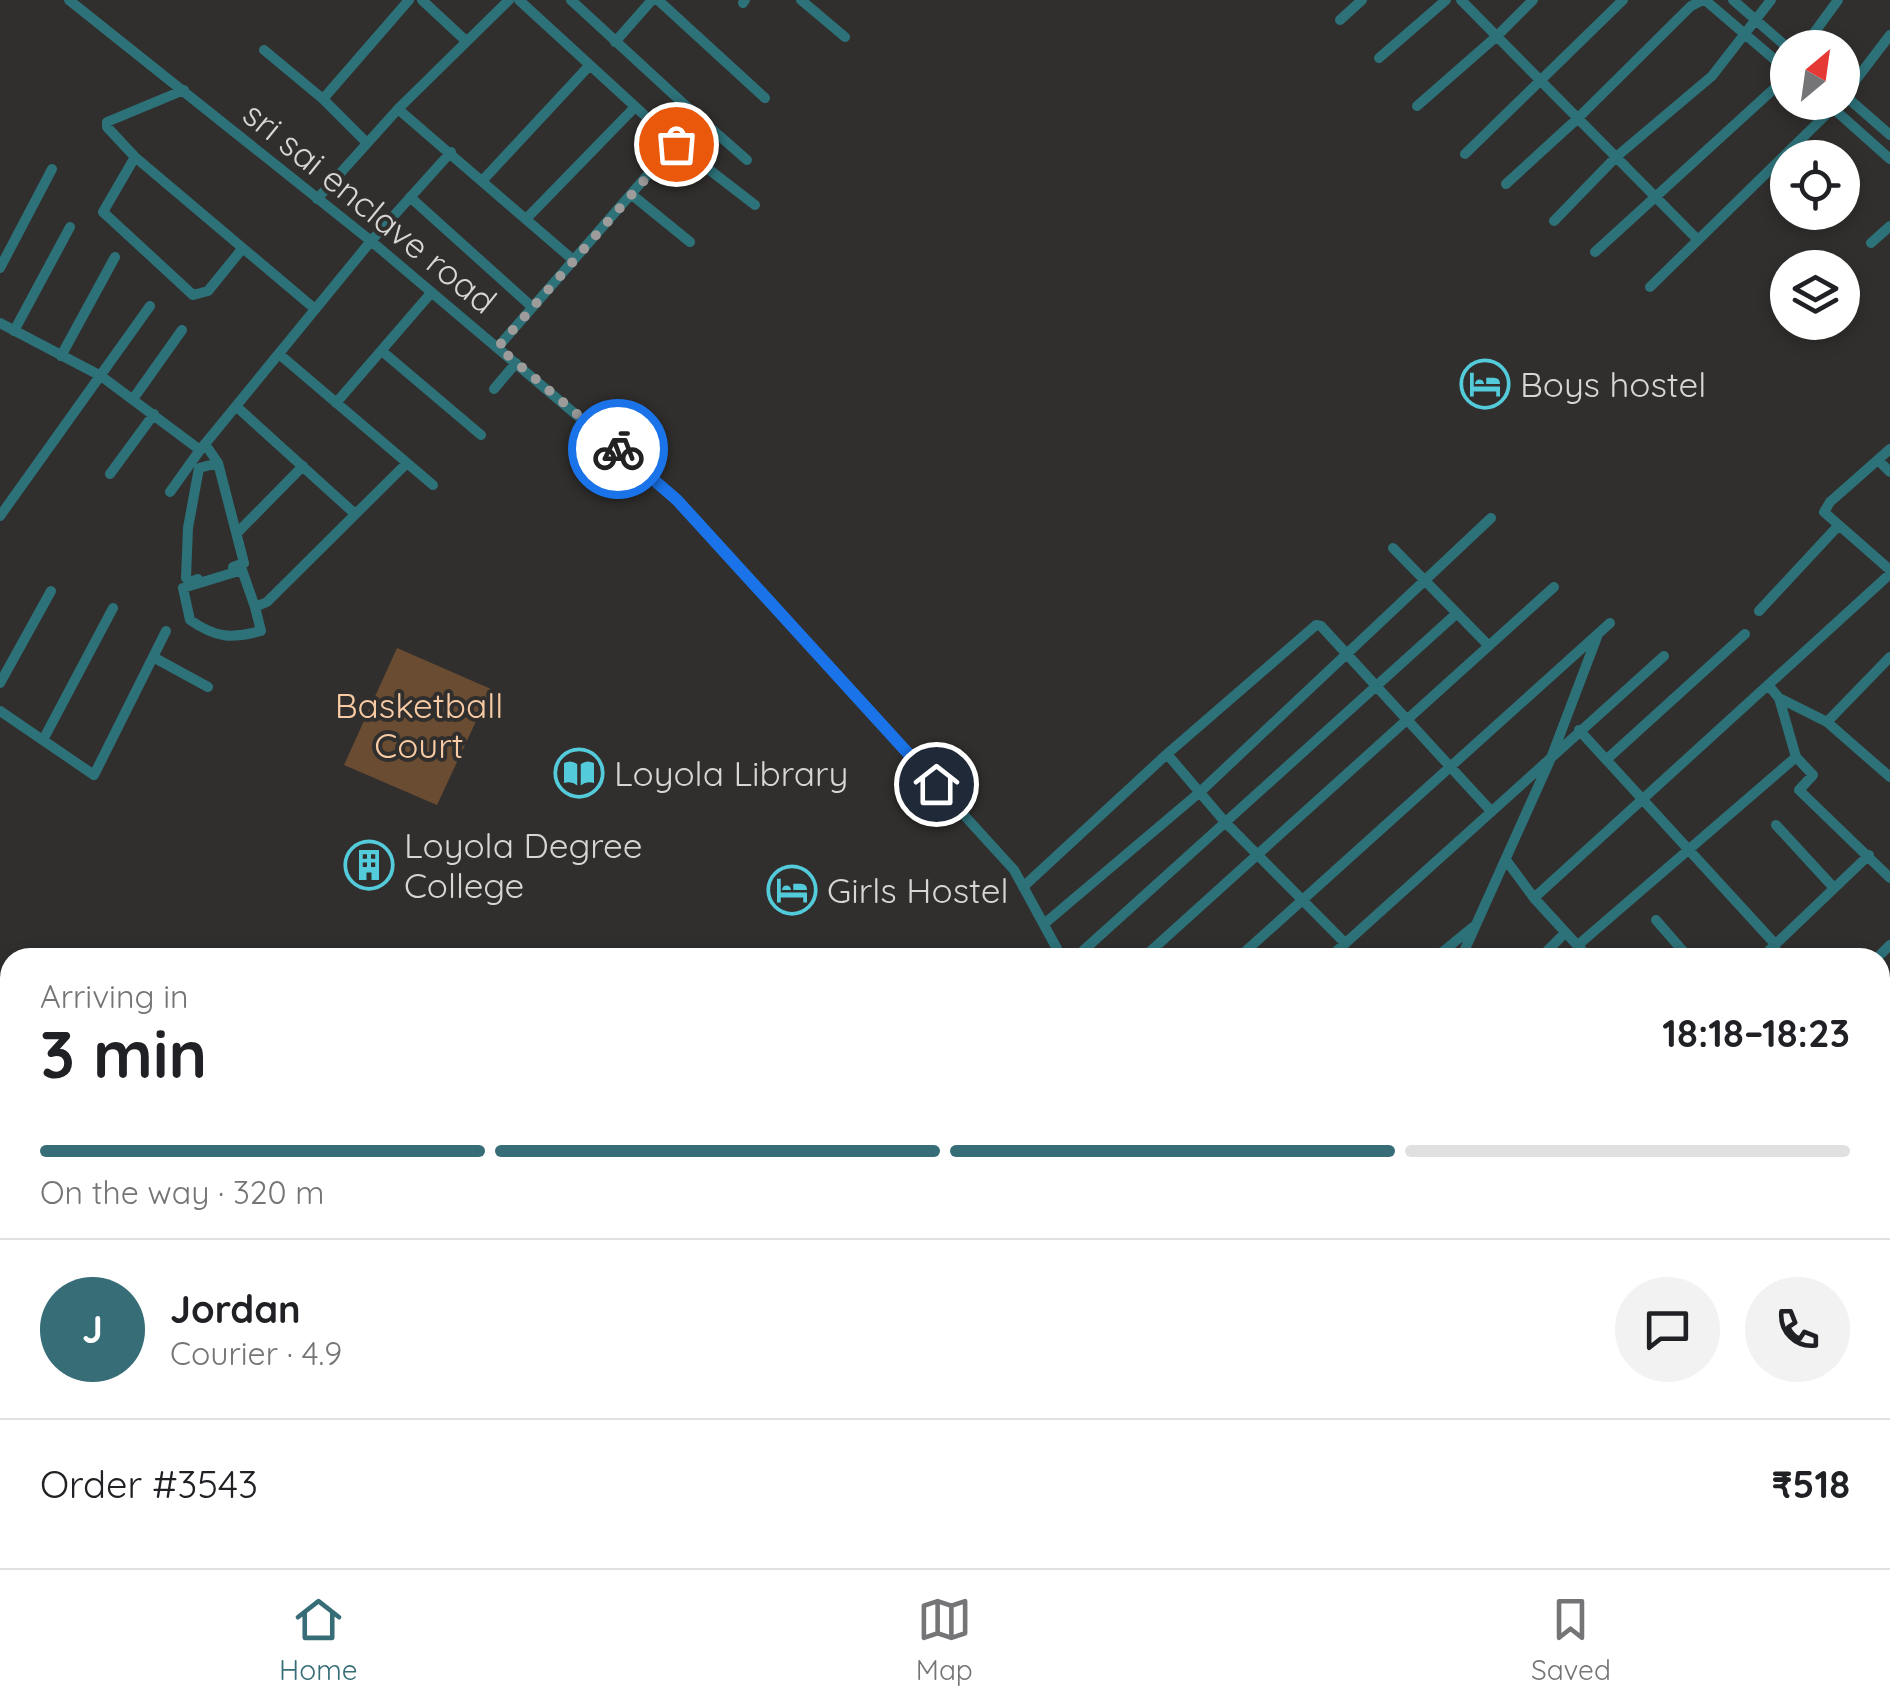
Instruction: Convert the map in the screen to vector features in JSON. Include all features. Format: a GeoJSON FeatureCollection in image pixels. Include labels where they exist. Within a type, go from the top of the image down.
{"type":"FeatureCollection","features":[{"type":"Feature","properties":{"kind":"street","name":"sri sai enclave road"},"geometry":{"type":"LineString","coordinates":[[69,0],[371,241],[677,500],[1014,870],[1057,948]]}},
{"type":"Feature","properties":{"kind":"street"},"geometry":{"type":"LineString","coordinates":[[323,99],[410,0]]}},
{"type":"Feature","properties":{"kind":"street"},"geometry":{"type":"LineString","coordinates":[[422,0],[466,40]]}},
{"type":"Feature","properties":{"kind":"street"},"geometry":{"type":"LineString","coordinates":[[317,200],[398,109],[509,0]]}},
{"type":"Feature","properties":{"kind":"street"},"geometry":{"type":"LineString","coordinates":[[520,0],[676,144],[756,206]]}},
{"type":"Feature","properties":{"kind":"street"},"geometry":{"type":"LineString","coordinates":[[614,42],[655,0],[764,98]]}},
{"type":"Feature","properties":{"kind":"street"},"geometry":{"type":"LineString","coordinates":[[801,0],[845,37]]}},
{"type":"Feature","properties":{"kind":"street"},"geometry":{"type":"LineString","coordinates":[[1340,20],[1362,0]]}},
{"type":"Feature","properties":{"kind":"street"},"geometry":{"type":"LineString","coordinates":[[1380,58],[1446,0]]}},
{"type":"Feature","properties":{"kind":"street"},"geometry":{"type":"LineString","coordinates":[[1461,0],[1698,240]]}},
{"type":"Feature","properties":{"kind":"street"},"geometry":{"type":"LineString","coordinates":[[1417,106],[1533,0]]}},
{"type":"Feature","properties":{"kind":"street"},"geometry":{"type":"LineString","coordinates":[[1465,154],[1623,0]]}},
{"type":"Feature","properties":{"kind":"street"},"geometry":{"type":"LineString","coordinates":[[1506,184],[1691,6],[1704,0],[1770,57]]}},
{"type":"Feature","properties":{"kind":"street"},"geometry":{"type":"LineString","coordinates":[[1733,0],[1770,33]]}},
{"type":"Feature","properties":{"kind":"street"},"geometry":{"type":"LineString","coordinates":[[1554,221],[1616,157],[1712,76],[1771,0]]}},
{"type":"Feature","properties":{"kind":"street"},"geometry":{"type":"LineString","coordinates":[[1816,30],[1838,0]]}},
{"type":"Feature","properties":{"kind":"street"},"geometry":{"type":"LineString","coordinates":[[574,1],[746,160]]}},
{"type":"Feature","properties":{"kind":"street"},"geometry":{"type":"LineString","coordinates":[[1860,73],[1890,36]]}},
{"type":"Feature","properties":{"kind":"street"},"geometry":{"type":"LineString","coordinates":[[264,50],[323,99],[367,143]]}},
{"type":"Feature","properties":{"kind":"street"},"geometry":{"type":"LineString","coordinates":[[482,182],[589,66]]}},
{"type":"Feature","properties":{"kind":"street"},"geometry":{"type":"LineString","coordinates":[[184,90],[108,122],[107,126],[135,157],[315,308]]}},
{"type":"Feature","properties":{"kind":"street"},"geometry":{"type":"LineString","coordinates":[[1595,252],[1770,90]]}},
{"type":"Feature","properties":{"kind":"street"},"geometry":{"type":"LineString","coordinates":[[526,219],[635,107]]}},
{"type":"Feature","properties":{"kind":"street"},"geometry":{"type":"LineString","coordinates":[[398,109],[572,259]]}},
{"type":"Feature","properties":{"kind":"street"},"geometry":{"type":"LineString","coordinates":[[1860,115],[1890,135]]}},
{"type":"Feature","properties":{"kind":"street"},"geometry":{"type":"LineString","coordinates":[[498,347],[698,117]]}},
{"type":"Feature","properties":{"kind":"street"},"geometry":{"type":"LineString","coordinates":[[1650,287],[1818,120]]}},
{"type":"Feature","properties":{"kind":"street"},"geometry":{"type":"LineString","coordinates":[[1856,120],[1890,159]]}},
{"type":"Feature","properties":{"kind":"street"},"geometry":{"type":"LineString","coordinates":[[170,492],[315,308],[451,152]]}},
{"type":"Feature","properties":{"kind":"street"},"geometry":{"type":"LineString","coordinates":[[135,157],[103,212],[193,295],[208,290],[242,249]]}},
{"type":"Feature","properties":{"kind":"street"},"geometry":{"type":"LineString","coordinates":[[0,268],[52,169]]}},
{"type":"Feature","properties":{"kind":"street"},"geometry":{"type":"LineString","coordinates":[[632,194],[690,242]]}},
{"type":"Feature","properties":{"kind":"street"},"geometry":{"type":"LineString","coordinates":[[410,197],[532,306]]}},
{"type":"Feature","properties":{"kind":"street"},"geometry":{"type":"LineString","coordinates":[[1871,243],[1890,226]]}},
{"type":"Feature","properties":{"kind":"street"},"geometry":{"type":"LineString","coordinates":[[14,331],[70,227]]}},
{"type":"Feature","properties":{"kind":"street"},"geometry":{"type":"LineString","coordinates":[[61,356],[115,256]]}},
{"type":"Feature","properties":{"kind":"street"},"geometry":{"type":"LineString","coordinates":[[336,402],[431,293]]}},
{"type":"Feature","properties":{"kind":"street"},"geometry":{"type":"LineString","coordinates":[[0,516],[150,306]]}},
{"type":"Feature","properties":{"kind":"street"},"geometry":{"type":"LineString","coordinates":[[0,324],[101,376],[202,447],[218,463],[244,563],[187,581],[188,528],[199,468],[218,463]]}},
{"type":"Feature","properties":{"kind":"street"},"geometry":{"type":"LineString","coordinates":[[133,399],[182,330]]}},
{"type":"Feature","properties":{"kind":"street"},"geometry":{"type":"LineString","coordinates":[[382,352],[481,435]]}},
{"type":"Feature","properties":{"kind":"street"},"geometry":{"type":"LineString","coordinates":[[279,354],[432,485]]}},
{"type":"Feature","properties":{"kind":"street"},"geometry":{"type":"LineString","coordinates":[[494,389],[516,362]]}},
{"type":"Feature","properties":{"kind":"street"},"geometry":{"type":"LineString","coordinates":[[236,407],[354,513]]}},
{"type":"Feature","properties":{"kind":"street"},"geometry":{"type":"LineString","coordinates":[[110,474],[154,414]]}},
{"type":"Feature","properties":{"kind":"street"},"geometry":{"type":"LineString","coordinates":[[1534,898],[1890,572],[1824,512],[1830,502],[1890,449]]}},
{"type":"Feature","properties":{"kind":"street"},"geometry":{"type":"LineString","coordinates":[[1878,461],[1890,472]]}},
{"type":"Feature","properties":{"kind":"street"},"geometry":{"type":"LineString","coordinates":[[254,608],[266,602],[407,463]]}},
{"type":"Feature","properties":{"kind":"street"},"geometry":{"type":"LineString","coordinates":[[238,532],[303,466]]}},
{"type":"Feature","properties":{"kind":"street"},"geometry":{"type":"LineString","coordinates":[[1044,924],[1200,792],[1491,518]]}},
{"type":"Feature","properties":{"kind":"street"},"geometry":{"type":"LineString","coordinates":[[1758,610],[1838,526]]}},
{"type":"Feature","properties":{"kind":"street"},"geometry":{"type":"LineString","coordinates":[[1392,548],[1488,646]]}},
{"type":"Feature","properties":{"kind":"street"},"geometry":{"type":"LineString","coordinates":[[242,570],[254,608],[262,631],[232,639],[209,634],[190,620],[183,588],[242,570]]}},
{"type":"Feature","properties":{"kind":"street"},"geometry":{"type":"LineString","coordinates":[[1154,948],[1554,587]]}},
{"type":"Feature","properties":{"kind":"street"},"geometry":{"type":"LineString","coordinates":[[0,683],[51,591]]}},
{"type":"Feature","properties":{"kind":"street"},"geometry":{"type":"LineString","coordinates":[[43,740],[113,608]]}},
{"type":"Feature","properties":{"kind":"street"},"geometry":{"type":"LineString","coordinates":[[1085,948],[1456,614]]}},
{"type":"Feature","properties":{"kind":"street"},"geometry":{"type":"LineString","coordinates":[[1249,948],[1610,623]]}},
{"type":"Feature","properties":{"kind":"street"},"geometry":{"type":"LineString","coordinates":[[1023,887],[1316,624],[1490,810]]}},
{"type":"Feature","properties":{"kind":"street"},"geometry":{"type":"LineString","coordinates":[[0,711],[94,775],[166,631]]}},
{"type":"Feature","properties":{"kind":"street"},"geometry":{"type":"LineString","coordinates":[[1606,760],[1745,634]]}},
{"type":"Feature","properties":{"kind":"street"},"geometry":{"type":"LineString","coordinates":[[1465,948],[1551,758],[1598,636]]}},
{"type":"Feature","properties":{"kind":"street"},"geometry":{"type":"LineString","coordinates":[[1340,948],[1664,656]]}},
{"type":"Feature","properties":{"kind":"street"},"geometry":{"type":"LineString","coordinates":[[153,657],[208,688]]}},
{"type":"Feature","properties":{"kind":"street"},"geometry":{"type":"LineString","coordinates":[[1827,722],[1890,658]]}},
{"type":"Feature","properties":{"kind":"street"},"geometry":{"type":"LineString","coordinates":[[1769,686],[1779,698],[1827,722],[1890,777]]}},
{"type":"Feature","properties":{"kind":"street"},"geometry":{"type":"LineString","coordinates":[[1779,698],[1796,757],[1813,775],[1799,790],[1890,878]]}},
{"type":"Feature","properties":{"kind":"street"},"geometry":{"type":"LineString","coordinates":[[1579,730],[1776,944]]}},
{"type":"Feature","properties":{"kind":"street"},"geometry":{"type":"LineString","coordinates":[[1167,754],[1224,822],[1345,944]]}},
{"type":"Feature","properties":{"kind":"street"},"geometry":{"type":"LineString","coordinates":[[1879,767],[1890,755]]}},
{"type":"Feature","properties":{"kind":"street"},"geometry":{"type":"LineString","coordinates":[[1578,945],[1796,757]]}},
{"type":"Feature","properties":{"kind":"street"},"geometry":{"type":"LineString","coordinates":[[1776,826],[1834,888]]}},
{"type":"Feature","properties":{"kind":"street"},"geometry":{"type":"LineString","coordinates":[[1772,948],[1869,856]]}},
{"type":"Feature","properties":{"kind":"street"},"geometry":{"type":"LineString","coordinates":[[1506,860],[1534,898],[1581,948]]}},
{"type":"Feature","properties":{"kind":"street"},"geometry":{"type":"LineString","coordinates":[[1656,920],[1681,948]]}},
{"type":"Feature","properties":{"kind":"street"},"geometry":{"type":"LineString","coordinates":[[1447,948],[1474,926]]}},
{"type":"Feature","properties":{"kind":"street"},"geometry":{"type":"LineString","coordinates":[[1550,948],[1565,933]]}},
{"type":"Feature","properties":{"kind":"green space","name":"Basketball Court"},"geometry":{"type":"Polygon","coordinates":[[[397,648],[491,689],[437,805],[344,765],[397,648]]]}},
{"type":"Feature","properties":{"kind":"way so far"},"geometry":{"type":"LineString","coordinates":[[618,449],[498,347],[676,144]]}},
{"type":"Feature","properties":{"kind":"place","name":"Boys hostel"},"geometry":{"type":"Point","coordinates":[1485,384]}},
{"type":"Feature","properties":{"kind":"place","name":"Loyola Library"},"geometry":{"type":"Point","coordinates":[579,773]}},
{"type":"Feature","properties":{"kind":"place","name":"Loyola Degree College"},"geometry":{"type":"Point","coordinates":[369,865]}},
{"type":"Feature","properties":{"kind":"place","name":"Girls Hostel"},"geometry":{"type":"Point","coordinates":[792,890]}},
{"type":"Feature","properties":{"kind":"route"},"geometry":{"type":"LineString","coordinates":[[618,449],[677,500],[936,784]]}}]}
